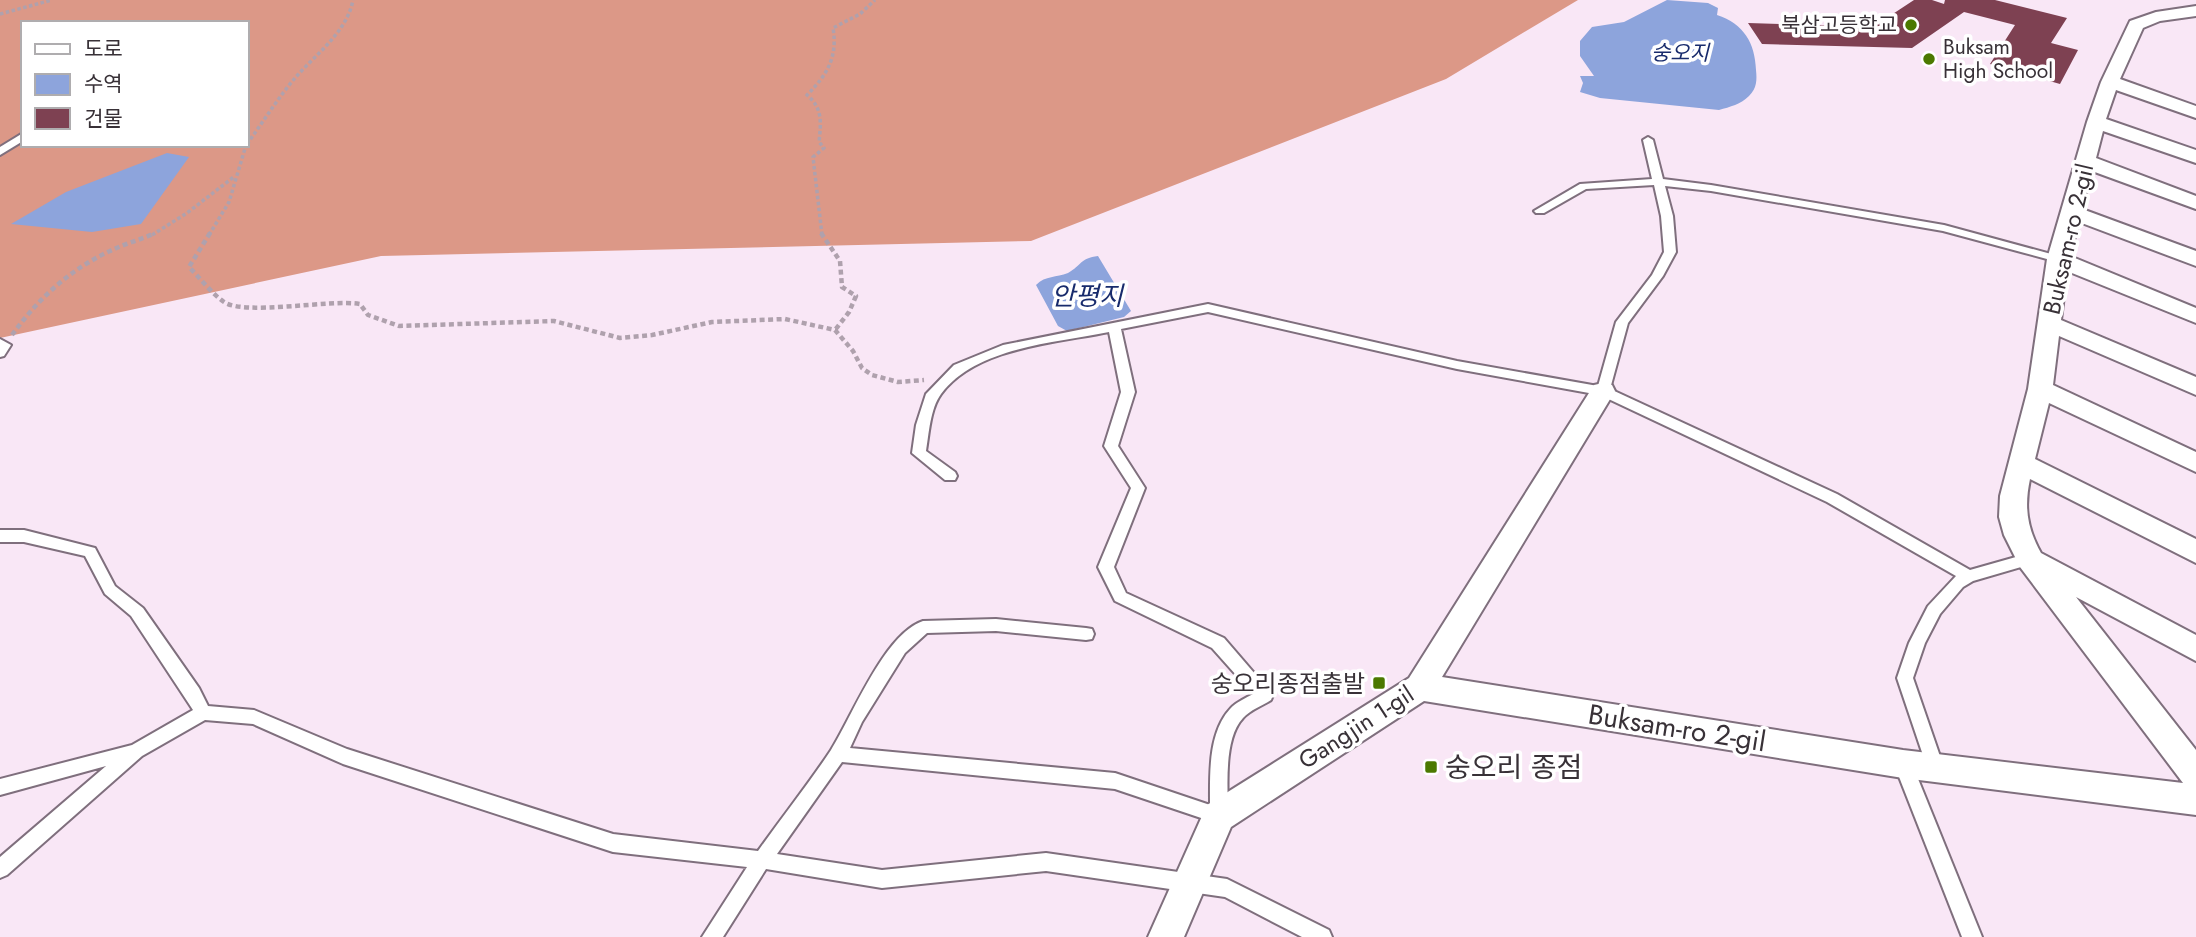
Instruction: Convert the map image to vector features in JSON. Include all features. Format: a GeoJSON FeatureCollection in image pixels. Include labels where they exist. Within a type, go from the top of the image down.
{"type":"FeatureCollection","features":[{"type":"Feature","properties":{"kind":"street","name":"Buksam-ro 2-gil"},"geometry":{"type":"LineString","coordinates":[[2196,11],[2155,17],[2136,25],[2127,51],[2110,82],[2096,122],[2058,259],[2040,389],[2013,496],[2013,517],[2018,536],[2030,559],[2196,775]]}},
{"type":"Feature","properties":{"kind":"street"},"geometry":{"type":"LineString","coordinates":[[2110,82],[2196,111]]}},
{"type":"Feature","properties":{"kind":"street"},"geometry":{"type":"LineString","coordinates":[[2096,122],[2196,157]]}},
{"type":"Feature","properties":{"kind":"street"},"geometry":{"type":"LineString","coordinates":[[2085,161],[2196,203]]}},
{"type":"Feature","properties":{"kind":"street"},"geometry":{"type":"LineString","coordinates":[[2073,212],[2196,259]]}},
{"type":"Feature","properties":{"kind":"street"},"geometry":{"type":"LineString","coordinates":[[2058,259],[2196,316]]}},
{"type":"Feature","properties":{"kind":"street"},"geometry":{"type":"LineString","coordinates":[[2049,323],[2196,387]]}},
{"type":"Feature","properties":{"kind":"street"},"geometry":{"type":"LineString","coordinates":[[2040,389],[2196,463]]}},
{"type":"Feature","properties":{"kind":"street","name":"Gangjin 1-gil"},"geometry":{"type":"LineString","coordinates":[[1219,816],[1420,687],[1603,391]]}},
{"type":"Feature","properties":{"kind":"street"},"geometry":{"type":"LineString","coordinates":[[2023,464],[2196,552]]}},
{"type":"Feature","properties":{"kind":"street"},"geometry":{"type":"LineString","coordinates":[[2030,559],[2196,649]]}},
{"type":"Feature","properties":{"kind":"street","name":"Buksam-ro 2-gil"},"geometry":{"type":"LineString","coordinates":[[1420,687],[1903,764],[2196,800]]}},
{"type":"Feature","properties":{"kind":"street"},"geometry":{"type":"LineString","coordinates":[[1166,937],[1219,816]]}},
{"type":"Feature","properties":{"kind":"lane"},"geometry":{"type":"LineString","coordinates":[[0,152],[21,137]]}},
{"type":"Feature","properties":{"kind":"lane"},"geometry":{"type":"LineString","coordinates":[[1603,391],[1622,322],[1657,276],[1670,252],[1667,216],[1648,140]]}},
{"type":"Feature","properties":{"kind":"lane"},"geometry":{"type":"LineString","coordinates":[[1540,212],[1584,186],[1658,182],[1944,228],[2058,259]]}},
{"type":"Feature","properties":{"kind":"lane"},"geometry":{"type":"LineString","coordinates":[[950,476],[919,453],[923,425],[933,394],[959,368],[1003,349],[1078,331],[1114,327],[1132,321],[1208,307],[1457,365],[1603,391],[1832,498],[1968,576]]}},
{"type":"Feature","properties":{"kind":"lane"},"geometry":{"type":"LineString","coordinates":[[838,754],[1115,781],[1219,816],[1220,767],[1228,726],[1238,712],[1265,695],[1218,643],[1120,597],[1106,567],[1138,488],[1111,446],[1128,392],[1114,327]]}},
{"type":"Feature","properties":{"kind":"lane"},"geometry":{"type":"LineString","coordinates":[[0,536],[24,536],[90,552],[110,590],[137,612],[193,693],[203,713]]}},
{"type":"Feature","properties":{"kind":"lane"},"geometry":{"type":"LineString","coordinates":[[1935,768],[1905,678],[1917,643],[1943,597],[1968,576],[2030,559]]}},
{"type":"Feature","properties":{"kind":"lane"},"geometry":{"type":"LineString","coordinates":[[712,937],[762,860],[838,754],[856,717],[899,648],[923,627],[996,625],[1086,634]]}},
{"type":"Feature","properties":{"kind":"lane"},"geometry":{"type":"LineString","coordinates":[[0,869],[136,751],[203,713],[254,717],[343,757],[613,843],[762,860],[882,879],[1046,862],[1227,888],[1322,937]]}},
{"type":"Feature","properties":{"kind":"lane"},"geometry":{"type":"LineString","coordinates":[[0,787],[136,751]]}},
{"type":"Feature","properties":{"kind":"lane"},"geometry":{"type":"LineString","coordinates":[[1903,764],[1972,937]]}},
{"type":"Feature","properties":{"kind":"path"},"geometry":{"type":"LineString","coordinates":[[0,14],[52,0]]}},
{"type":"Feature","properties":{"kind":"path"},"geometry":{"type":"LineString","coordinates":[[248,142],[294,79],[338,32],[351,11],[353,0]]}},
{"type":"Feature","properties":{"kind":"path"},"geometry":{"type":"LineString","coordinates":[[835,330],[849,312],[856,296],[842,287],[839,261],[821,233],[813,157],[824,148],[819,142],[822,116],[817,101],[807,95],[826,76],[838,48],[833,28],[860,14],[875,0]]}},
{"type":"Feature","properties":{"kind":"path"},"geometry":{"type":"LineString","coordinates":[[245,147],[229,202],[189,267],[226,304],[269,309],[347,302],[360,304],[368,315],[399,326],[554,321],[620,338],[666,333],[712,322],[785,319],[835,330],[853,351],[862,368],[872,376],[898,382],[944,382]]}},
{"type":"Feature","properties":{"kind":"path"},"geometry":{"type":"LineString","coordinates":[[2,347],[21,321],[73,270],[110,251],[155,233],[204,202],[235,175]]}},
{"type":"Feature","properties":{"kind":"shaded area"},"geometry":{"type":"Polygon","coordinates":[[[0,0],[1578,0],[1446,79],[1031,241],[381,256],[0,338],[0,0]]]}},
{"type":"Feature","properties":{"kind":"water","name":"숭오지"},"geometry":{"type":"Polygon","coordinates":[[[1667,0],[1708,3],[1718,8],[1717,15],[1741,29],[1750,43],[1755,60],[1756,84],[1749,96],[1739,103],[1719,110],[1600,98],[1580,92],[1583,83],[1580,76],[1594,76],[1580,56],[1580,41],[1592,27],[1624,22],[1667,0]]]}},
{"type":"Feature","properties":{"kind":"water"},"geometry":{"type":"Polygon","coordinates":[[[167,153],[189,157],[141,224],[92,232],[11,224],[66,192],[167,153]]]}},
{"type":"Feature","properties":{"kind":"water","name":"안평지"},"geometry":{"type":"Polygon","coordinates":[[[1098,256],[1131,311],[1124,317],[1067,331],[1058,326],[1036,285],[1047,278],[1068,273],[1084,260],[1098,256]]]}},
{"type":"Feature","properties":{"kind":"building"},"geometry":{"type":"Polygon","coordinates":[[[1914,0],[1932,0],[1944,4],[1945,0],[1995,0],[2067,18],[2051,43],[2078,50],[2060,84],[1990,64],[2015,25],[1964,12],[1912,48],[1762,44],[1748,23],[1873,27],[1914,0]]]}},
{"type":"Feature","properties":{"kind":"place","name":"북삼고등학교"},"geometry":{"type":"Point","coordinates":[1911,25]}},
{"type":"Feature","properties":{"kind":"place","name":"Buksam High School"},"geometry":{"type":"Point","coordinates":[1929,59]}},
{"type":"Feature","properties":{"kind":"place","name":"숭오리종점출발"},"geometry":{"type":"Point","coordinates":[1379,683]}},
{"type":"Feature","properties":{"kind":"place","name":"숭오리 종점"},"geometry":{"type":"Point","coordinates":[1431,767]}}]}
